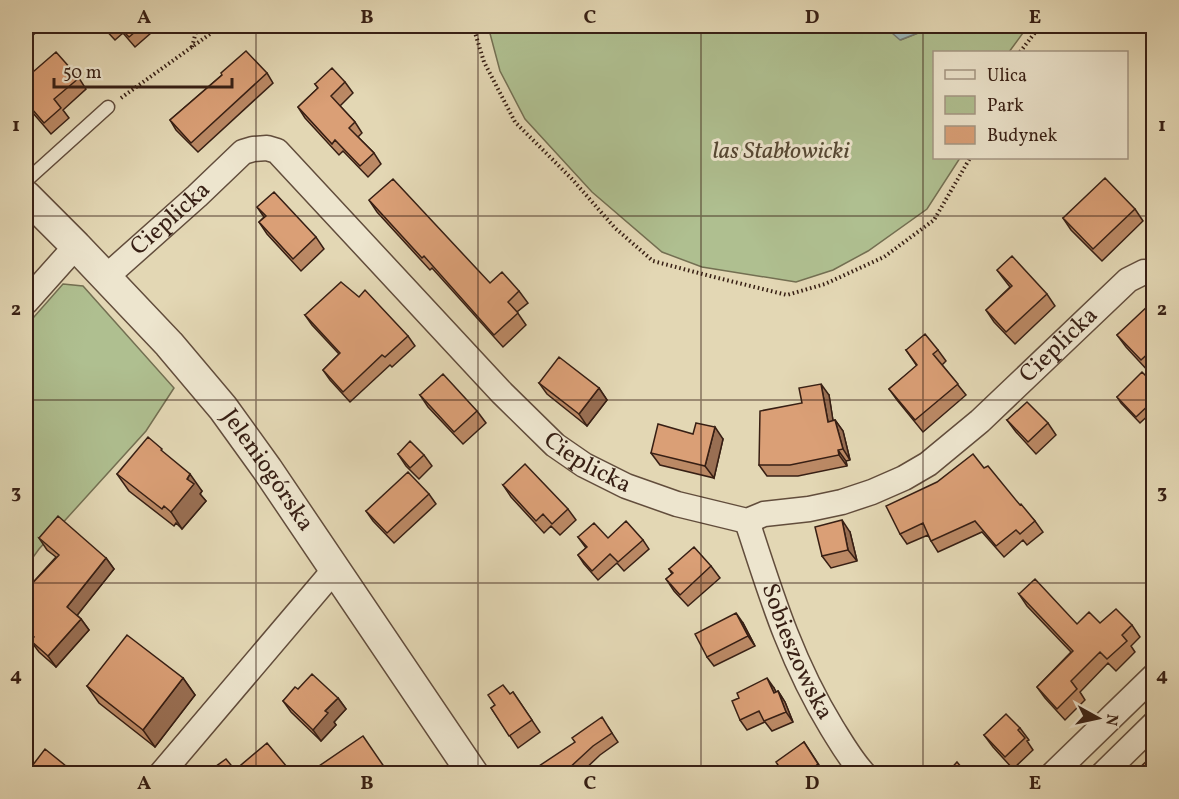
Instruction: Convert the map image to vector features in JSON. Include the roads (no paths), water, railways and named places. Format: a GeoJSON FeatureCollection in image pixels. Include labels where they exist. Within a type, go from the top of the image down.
{"type":"FeatureCollection","features":[{"type":"Feature","properties":{"kind":"street","name":"Cieplicka"},"geometry":{"type":"LineString","coordinates":[[106,277],[243,152],[267,148],[277,150],[502,393],[555,446],[584,465],[626,486],[676,504],[747,521],[764,514],[842,502],[893,483],[928,464],[980,421],[1125,282],[1144,272],[1154,274]]}},
{"type":"Feature","properties":{"kind":"street","name":"Jeleniogórska"},"geometry":{"type":"LineString","coordinates":[[26,196],[169,344],[223,408],[267,469],[473,774]]}},
{"type":"Feature","properties":{"kind":"street"},"geometry":{"type":"LineString","coordinates":[[26,302],[76,246]]}},
{"type":"Feature","properties":{"kind":"street","name":"Sobieszowska"},"geometry":{"type":"LineString","coordinates":[[747,521],[782,628],[797,664],[823,713],[853,761],[864,774]]}},
{"type":"Feature","properties":{"kind":"street"},"geometry":{"type":"LineString","coordinates":[[161,774],[335,569]]}},
{"type":"Feature","properties":{"kind":"street"},"geometry":{"type":"LineString","coordinates":[[1053,774],[1154,676]]}},
{"type":"Feature","properties":{"kind":"street"},"geometry":{"type":"LineString","coordinates":[[1103,774],[1154,724]]}},
{"type":"Feature","properties":{"kind":"lane"},"geometry":{"type":"LineString","coordinates":[[26,181],[108,107]]}},
{"type":"Feature","properties":{"kind":"water"},"geometry":{"type":"Polygon","coordinates":[[[884,26],[936,26],[900,40],[884,26]]]}},
{"type":"Feature","properties":{"kind":"park label","name":"las Stabłowicki"},"geometry":{"type":"Point","coordinates":[781,152]}}]}
